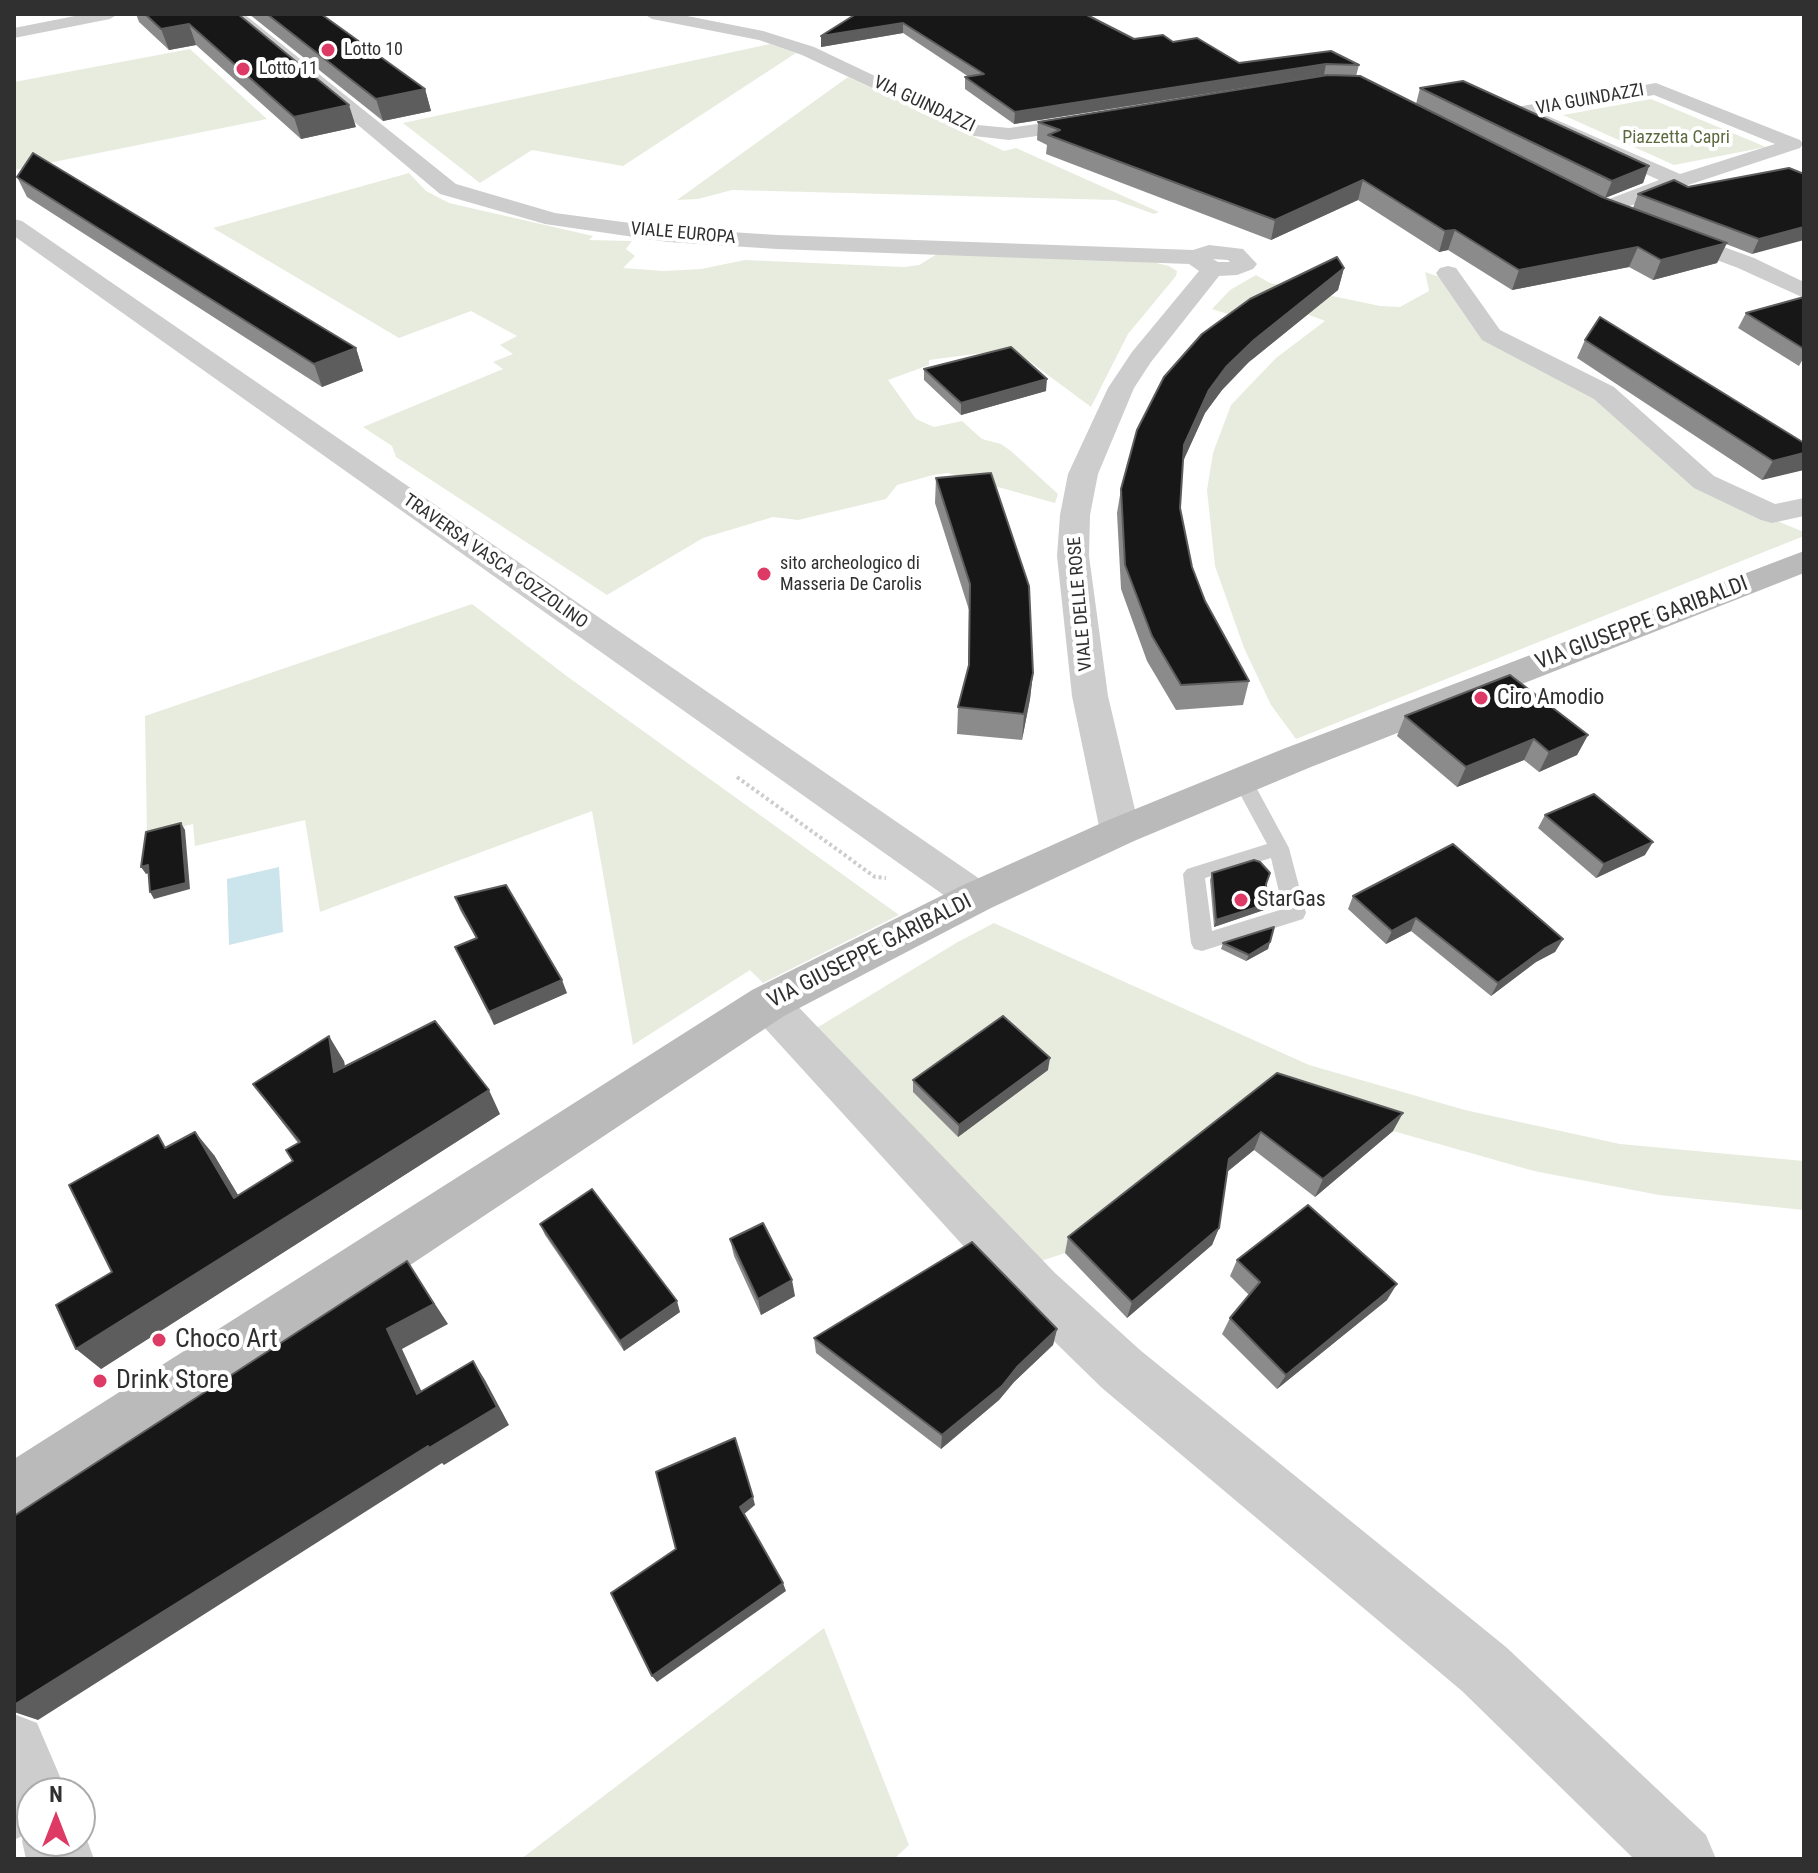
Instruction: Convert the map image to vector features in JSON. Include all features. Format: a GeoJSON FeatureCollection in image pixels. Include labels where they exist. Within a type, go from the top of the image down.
{"type":"FeatureCollection","features":[{"type":"Feature","properties":{"kind":"main road","name":"VIA GIUSEPPE GARIBALDI"},"geometry":{"type":"LineString","coordinates":[[14,1494],[768,1003],[976,897],[1120,831],[1244,783],[1297,758],[1804,561]]}},
{"type":"Feature","properties":{"kind":"street"},"geometry":{"type":"LineString","coordinates":[[14,33],[110,14]]}},
{"type":"Feature","properties":{"kind":"street","name":"VIALE EUROPA"},"geometry":{"type":"LineString","coordinates":[[234,14],[448,189],[553,219],[668,235],[1206,263]]}},
{"type":"Feature","properties":{"kind":"street","name":"VIA GUINDAZZI"},"geometry":{"type":"LineString","coordinates":[[652,14],[763,36],[808,51],[974,130],[1026,133],[1115,118]]}},
{"type":"Feature","properties":{"kind":"street","name":"VIA GUINDAZZI"},"geometry":{"type":"LineString","coordinates":[[1678,181],[1522,112],[1656,89],[1793,144],[1678,181],[1597,206],[1746,263],[1804,291]]}},
{"type":"Feature","properties":{"kind":"street","name":"TRAVERSA VASCA COZZOLINO"},"geometry":{"type":"LineString","coordinates":[[14,226],[976,897]]}},
{"type":"Feature","properties":{"kind":"street","name":"VIALE DELLE ROSE"},"geometry":{"type":"LineString","coordinates":[[1120,831],[1090,696],[1073,556],[1075,515],[1083,474],[1121,388],[1206,263]]}},
{"type":"Feature","properties":{"kind":"street"},"geometry":{"type":"LineString","coordinates":[[1448,273],[1491,335],[1604,393],[1704,482],[1772,514],[1804,507]]}},
{"type":"Feature","properties":{"kind":"street"},"geometry":{"type":"LineString","coordinates":[[768,1003],[1047,1300],[1121,1369],[1484,1669],[1682,1859]]}},
{"type":"Feature","properties":{"kind":"street"},"geometry":{"type":"LineString","coordinates":[[14,1746],[27,1777]]}},
{"type":"Feature","properties":{"kind":"lane"},"geometry":{"type":"LineString","coordinates":[[1244,783],[1279,848],[1295,913],[1202,943],[1194,874],[1279,848]]}},
{"type":"Feature","properties":{"kind":"green space"},"geometry":{"type":"Polygon","coordinates":[[[770,44],[796,53],[623,166],[532,150],[480,183],[403,123],[770,44]]]}},
{"type":"Feature","properties":{"kind":"green space"},"geometry":{"type":"Polygon","coordinates":[[[190,49],[267,119],[14,170],[14,82],[190,49]]]}},
{"type":"Feature","properties":{"kind":"green space"},"geometry":{"type":"Polygon","coordinates":[[[848,77],[1004,151],[1016,148],[1159,212],[1154,214],[1115,200],[732,190],[698,199],[677,200],[848,77]]]}},
{"type":"Feature","properties":{"kind":"green space","name":"Piazzetta Capri"},"geometry":{"type":"Polygon","coordinates":[[[1651,99],[1766,147],[1674,165],[1563,115],[1651,99]]]}},
{"type":"Feature","properties":{"kind":"green space"},"geometry":{"type":"Polygon","coordinates":[[[409,173],[426,191],[449,203],[593,236],[589,240],[632,241],[626,249],[635,256],[623,268],[664,271],[701,269],[745,260],[904,267],[919,265],[937,254],[1152,262],[1177,271],[1128,334],[1091,407],[1013,349],[929,360],[929,365],[888,380],[916,419],[934,427],[962,421],[982,439],[1001,444],[1011,451],[1058,494],[1055,503],[948,473],[933,475],[897,485],[886,499],[798,520],[773,517],[703,538],[607,595],[396,457],[392,446],[363,427],[503,369],[493,362],[513,354],[500,345],[517,336],[471,311],[399,338],[213,228],[409,173]]]}},
{"type":"Feature","properties":{"kind":"green space"},"geometry":{"type":"Polygon","coordinates":[[[1425,272],[1440,277],[1474,325],[1607,401],[1772,519],[1804,532],[1804,536],[1296,739],[1271,705],[1244,648],[1215,566],[1207,490],[1213,453],[1231,405],[1276,358],[1325,321],[1276,302],[1237,317],[1212,309],[1230,290],[1256,275],[1270,283],[1380,306],[1400,307],[1429,291],[1425,272]]]}},
{"type":"Feature","properties":{"kind":"green space"},"geometry":{"type":"Polygon","coordinates":[[[472,604],[568,677],[899,915],[763,983],[750,970],[633,1045],[592,811],[320,912],[305,820],[195,846],[193,824],[147,836],[145,716],[472,604]]]}},
{"type":"Feature","properties":{"kind":"green space"},"geometry":{"type":"Polygon","coordinates":[[[994,923],[1309,1065],[1465,1110],[1620,1144],[1804,1161],[1804,1210],[1659,1195],[1534,1171],[1393,1131],[1270,1091],[1065,1253],[1038,1262],[815,1029],[994,923]]]}},
{"type":"Feature","properties":{"kind":"green space"},"geometry":{"type":"Polygon","coordinates":[[[824,1628],[909,1845],[894,1859],[521,1859],[824,1628]]]}},
{"type":"Feature","properties":{"kind":"water"},"geometry":{"type":"Polygon","coordinates":[[[279,867],[283,932],[229,945],[227,879],[279,867]]]}},
{"type":"Feature","properties":{"kind":"building"},"geometry":{"type":"Polygon","coordinates":[[[145,14],[238,14],[349,105],[294,117],[189,24],[161,29],[145,14]]]}},
{"type":"Feature","properties":{"kind":"building"},"geometry":{"type":"Polygon","coordinates":[[[267,14],[321,14],[425,89],[376,99],[267,14]]]}},
{"type":"Feature","properties":{"kind":"building"},"geometry":{"type":"Polygon","coordinates":[[[856,14],[1085,14],[1134,39],[1163,35],[1173,42],[1197,38],[1239,63],[1331,51],[1359,65],[1326,64],[1015,112],[965,77],[984,74],[903,23],[821,36],[856,14]]]}},
{"type":"Feature","properties":{"kind":"building"},"geometry":{"type":"Polygon","coordinates":[[[1328,75],[1360,76],[1602,197],[1727,243],[1661,260],[1638,247],[1519,270],[1455,230],[1445,231],[1363,180],[1275,220],[1048,135],[1060,130],[1038,122],[1328,75]]]}},
{"type":"Feature","properties":{"kind":"building"},"geometry":{"type":"Polygon","coordinates":[[[1463,81],[1649,166],[1612,181],[1420,88],[1463,81]]]}},
{"type":"Feature","properties":{"kind":"building"},"geometry":{"type":"Polygon","coordinates":[[[33,153],[356,348],[314,364],[17,177],[33,153]]]}},
{"type":"Feature","properties":{"kind":"building"},"geometry":{"type":"Polygon","coordinates":[[[1789,168],[1804,174],[1804,227],[1759,239],[1638,194],[1674,180],[1688,187],[1789,168]]]}},
{"type":"Feature","properties":{"kind":"building"},"geometry":{"type":"Polygon","coordinates":[[[1337,257],[1344,268],[1254,340],[1226,367],[1209,390],[1184,445],[1180,508],[1192,567],[1205,601],[1249,681],[1181,685],[1152,636],[1125,565],[1121,489],[1137,430],[1164,377],[1202,334],[1250,299],[1337,257]]]}},
{"type":"Feature","properties":{"kind":"building"},"geometry":{"type":"Polygon","coordinates":[[[1804,297],[1804,349],[1746,313],[1804,297]]]}},
{"type":"Feature","properties":{"kind":"building"},"geometry":{"type":"Polygon","coordinates":[[[1600,317],[1804,443],[1804,453],[1773,461],[1585,340],[1600,317]]]}},
{"type":"Feature","properties":{"kind":"building"},"geometry":{"type":"Polygon","coordinates":[[[1011,347],[1047,379],[961,403],[924,369],[1011,347]]]}},
{"type":"Feature","properties":{"kind":"building"},"geometry":{"type":"Polygon","coordinates":[[[991,473],[1029,586],[1033,673],[1024,714],[958,707],[969,665],[970,584],[936,478],[991,473]]]}},
{"type":"Feature","properties":{"kind":"building"},"geometry":{"type":"Polygon","coordinates":[[[1510,675],[1588,735],[1549,752],[1534,739],[1466,767],[1405,716],[1510,675]]]}},
{"type":"Feature","properties":{"kind":"building"},"geometry":{"type":"Polygon","coordinates":[[[1594,794],[1653,842],[1604,864],[1545,815],[1594,794]]]}},
{"type":"Feature","properties":{"kind":"building"},"geometry":{"type":"Polygon","coordinates":[[[181,823],[186,883],[150,892],[148,865],[141,867],[146,832],[181,823]]]}},
{"type":"Feature","properties":{"kind":"building"},"geometry":{"type":"Polygon","coordinates":[[[1453,844],[1563,939],[1498,983],[1416,918],[1392,931],[1353,896],[1453,844]]]}},
{"type":"Feature","properties":{"kind":"building"},"geometry":{"type":"Polygon","coordinates":[[[1254,860],[1270,873],[1266,884],[1267,904],[1216,920],[1212,873],[1254,860]]]}},
{"type":"Feature","properties":{"kind":"building"},"geometry":{"type":"Polygon","coordinates":[[[506,885],[562,980],[489,1012],[455,947],[477,938],[455,897],[506,885]]]}},
{"type":"Feature","properties":{"kind":"building"},"geometry":{"type":"Polygon","coordinates":[[[1274,927],[1270,942],[1249,955],[1223,943],[1274,927]]]}},
{"type":"Feature","properties":{"kind":"building"},"geometry":{"type":"Polygon","coordinates":[[[1003,1016],[1050,1058],[959,1125],[913,1080],[1003,1016]]]}},
{"type":"Feature","properties":{"kind":"building"},"geometry":{"type":"Polygon","coordinates":[[[435,1021],[489,1090],[76,1349],[56,1305],[112,1272],[69,1185],[158,1135],[165,1148],[195,1132],[234,1198],[293,1161],[286,1150],[300,1142],[253,1084],[329,1036],[334,1072],[435,1021]]]}},
{"type":"Feature","properties":{"kind":"building"},"geometry":{"type":"Polygon","coordinates":[[[1277,1073],[1403,1113],[1323,1179],[1261,1132],[1229,1159],[1219,1228],[1132,1302],[1068,1237],[1277,1073]]]}},
{"type":"Feature","properties":{"kind":"building"},"geometry":{"type":"Polygon","coordinates":[[[592,1189],[677,1301],[620,1341],[540,1224],[592,1189]]]}},
{"type":"Feature","properties":{"kind":"building"},"geometry":{"type":"Polygon","coordinates":[[[1308,1205],[1397,1284],[1286,1375],[1230,1318],[1260,1282],[1237,1260],[1308,1205]]]}},
{"type":"Feature","properties":{"kind":"building"},"geometry":{"type":"Polygon","coordinates":[[[763,1223],[792,1280],[758,1299],[730,1239],[763,1223]]]}},
{"type":"Feature","properties":{"kind":"building"},"geometry":{"type":"Polygon","coordinates":[[[972,1242],[1057,1329],[1002,1386],[942,1435],[814,1338],[972,1242]]]}},
{"type":"Feature","properties":{"kind":"building"},"geometry":{"type":"Polygon","coordinates":[[[407,1261],[434,1304],[387,1329],[417,1394],[473,1361],[497,1407],[428,1446],[14,1705],[14,1516],[407,1261]]]}},
{"type":"Feature","properties":{"kind":"building"},"geometry":{"type":"Polygon","coordinates":[[[735,1438],[753,1497],[740,1507],[783,1583],[652,1676],[611,1593],[676,1549],[656,1472],[735,1438]]]}},
{"type":"Feature","properties":{"kind":"place","name":"Lotto 10"},"geometry":{"type":"Point","coordinates":[328,50]}},
{"type":"Feature","properties":{"kind":"place","name":"Lotto 11"},"geometry":{"type":"Point","coordinates":[243,69]}},
{"type":"Feature","properties":{"kind":"place","name":"sito archeologico di Masseria De Carolis"},"geometry":{"type":"Point","coordinates":[764,574]}},
{"type":"Feature","properties":{"kind":"place","name":"Ciro Amodio"},"geometry":{"type":"Point","coordinates":[1481,698]}},
{"type":"Feature","properties":{"kind":"place","name":"StarGas"},"geometry":{"type":"Point","coordinates":[1241,900]}},
{"type":"Feature","properties":{"kind":"place","name":"Choco Art"},"geometry":{"type":"Point","coordinates":[159,1340]}},
{"type":"Feature","properties":{"kind":"place","name":"Drink Store"},"geometry":{"type":"Point","coordinates":[100,1381]}}]}
